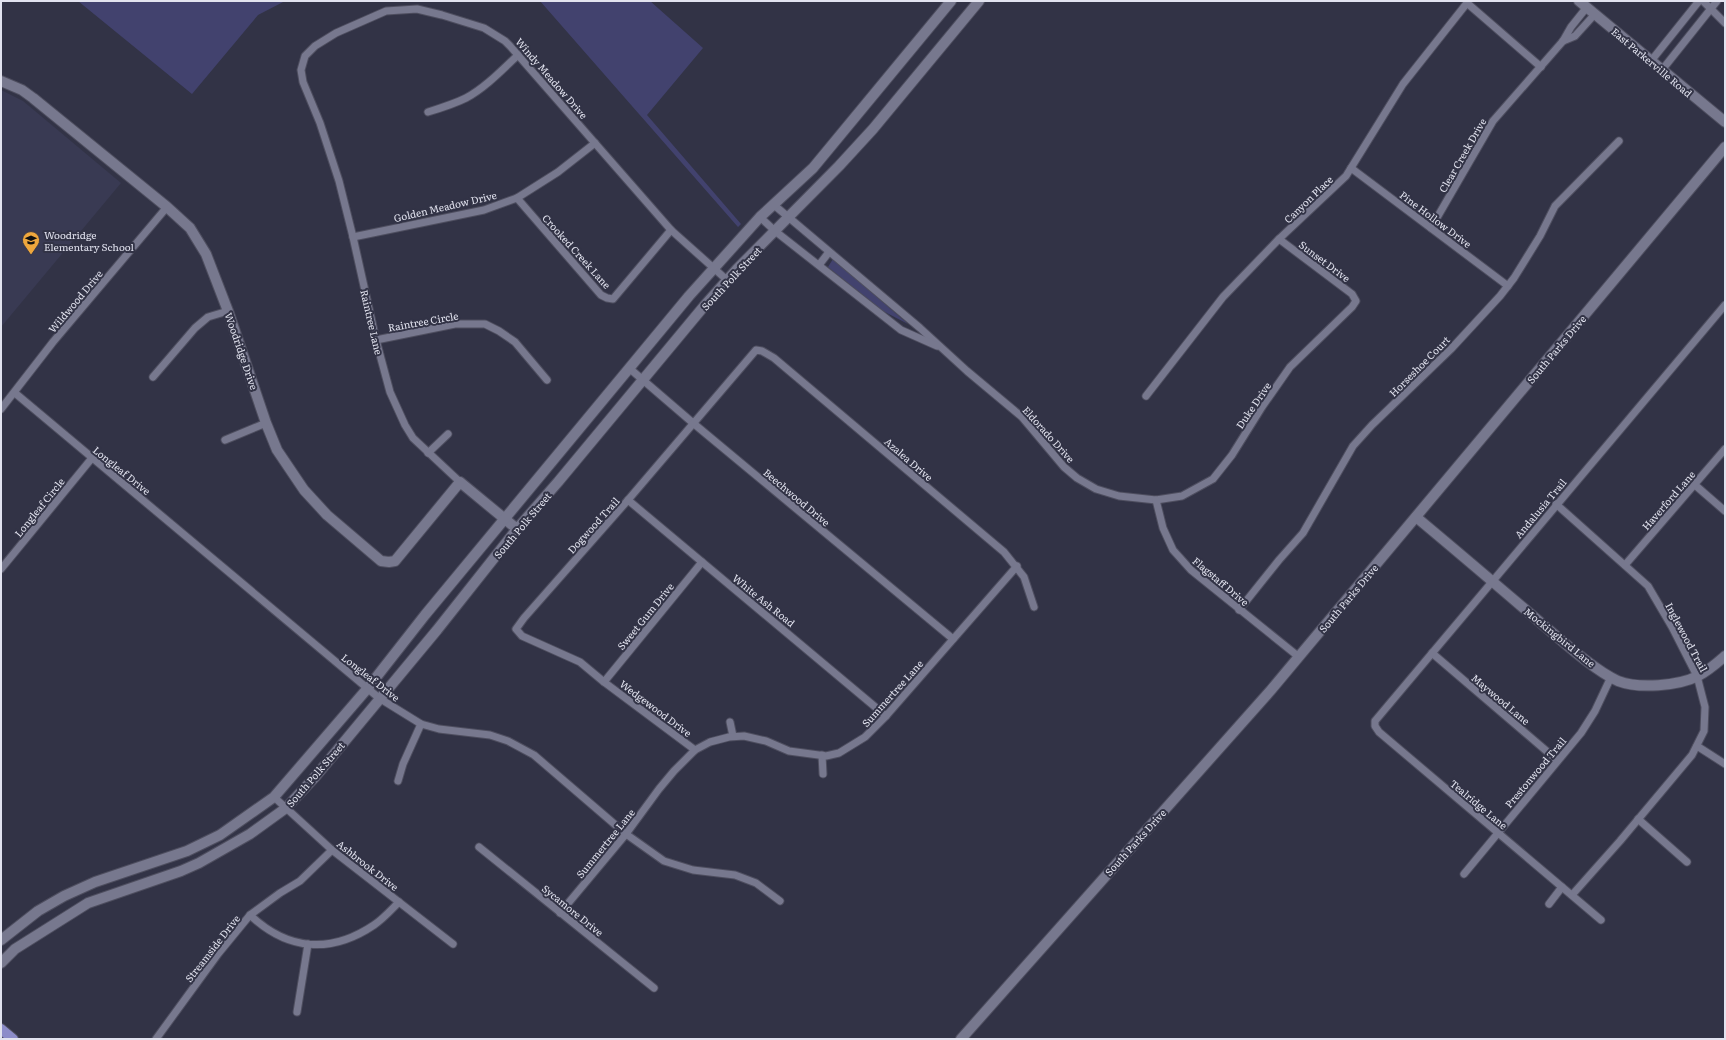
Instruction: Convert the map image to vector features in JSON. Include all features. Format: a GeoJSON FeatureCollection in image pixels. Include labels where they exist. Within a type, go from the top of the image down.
{"type":"FeatureCollection","features":[{"type":"Feature","properties":{"kind":"main road","name":"South Polk Street"},"geometry":{"type":"LineString","coordinates":[[1,940],[38,911],[64,896],[95,882],[187,851],[220,835],[274,797],[367,689],[425,615],[629,368],[760,217],[814,168],[951,1]]}},
{"type":"Feature","properties":{"kind":"main road","name":"South Polk Street"},"geometry":{"type":"LineString","coordinates":[[1,962],[15,949],[88,903],[181,871],[199,863],[250,834],[286,808],[315,777],[379,698],[437,630],[517,529],[727,280],[873,129],[979,1]]}},
{"type":"Feature","properties":{"kind":"main road","name":"East Parkerville Road"},"geometry":{"type":"LineString","coordinates":[[1583,4],[1725,122]]}},
{"type":"Feature","properties":{"kind":"main road","name":"Woodridge Drive"},"geometry":{"type":"LineString","coordinates":[[1,80],[22,90],[33,98],[167,207],[190,228],[206,254],[228,311],[266,423],[277,450],[304,490],[327,515],[382,561],[394,561],[460,482]]}},
{"type":"Feature","properties":{"kind":"main road","name":"South Parks Drive"},"geometry":{"type":"LineString","coordinates":[[961,1039],[1271,690],[1725,148]]}},
{"type":"Feature","properties":{"kind":"main road","name":"Raintree Lane"},"geometry":{"type":"LineString","coordinates":[[460,482],[517,529]]}},
{"type":"Feature","properties":{"kind":"main road","name":"Mockingbird Lane"},"geometry":{"type":"LineString","coordinates":[[1416,517],[1563,642],[1611,677],[1619,681],[1645,686],[1668,684],[1698,676],[1713,667],[1725,656]]}},
{"type":"Feature","properties":{"kind":"main road"},"geometry":{"type":"LineString","coordinates":[[1,1029],[13,1039]]}},
{"type":"Feature","properties":{"kind":"street"},"geometry":{"type":"LineString","coordinates":[[1651,61],[1699,1]]}},
{"type":"Feature","properties":{"kind":"street"},"geometry":{"type":"LineString","coordinates":[[1703,1],[1725,23]]}},
{"type":"Feature","properties":{"kind":"street"},"geometry":{"type":"LineString","coordinates":[[1662,70],[1718,1]]}},
{"type":"Feature","properties":{"kind":"street","name":"Canyon Place"},"geometry":{"type":"LineString","coordinates":[[1146,396],[1223,297],[1279,239],[1346,176],[1403,84],[1467,3],[1540,67]]}},
{"type":"Feature","properties":{"kind":"street","name":"Clear Creek Drive"},"geometry":{"type":"LineString","coordinates":[[1431,228],[1493,121],[1563,41],[1583,4]]}},
{"type":"Feature","properties":{"kind":"street","name":"Windy Meadow Drive"},"geometry":{"type":"LineString","coordinates":[[301,70],[305,56],[315,46],[336,33],[386,11],[417,9],[484,28],[505,41],[671,230],[727,280]]}},
{"type":"Feature","properties":{"kind":"street","name":"Clear Creek Drive"},"geometry":{"type":"LineString","coordinates":[[1563,41],[1575,36],[1595,14]]}},
{"type":"Feature","properties":{"kind":"street"},"geometry":{"type":"LineString","coordinates":[[428,112],[467,98],[497,75],[518,55]]}},
{"type":"Feature","properties":{"kind":"street","name":"Raintree Lane"},"geometry":{"type":"LineString","coordinates":[[301,70],[303,82],[320,124],[339,181],[376,340],[390,392],[405,425],[413,438],[428,454],[460,482]]}},
{"type":"Feature","properties":{"kind":"street","name":"Horseshoe Court"},"geometry":{"type":"LineString","coordinates":[[1239,610],[1303,533],[1353,446],[1372,425],[1451,349],[1508,286],[1540,236],[1555,206],[1619,141]]}},
{"type":"Feature","properties":{"kind":"street","name":"Golden Meadow Drive"},"geometry":{"type":"LineString","coordinates":[[353,237],[484,210],[517,198],[558,172],[595,142]]}},
{"type":"Feature","properties":{"kind":"street","name":"Pine Hollow Drive"},"geometry":{"type":"LineString","coordinates":[[1351,168],[1508,286]]}},
{"type":"Feature","properties":{"kind":"street","name":"Crooked Creek Lane"},"geometry":{"type":"LineString","coordinates":[[517,198],[601,295],[607,298],[612,298],[671,230]]}},
{"type":"Feature","properties":{"kind":"street","name":"Eldorado Drive"},"geometry":{"type":"LineString","coordinates":[[774,204],[1022,416],[1064,467],[1077,478],[1096,489],[1119,496],[1156,500]]}},
{"type":"Feature","properties":{"kind":"street","name":"Wildwood Drive"},"geometry":{"type":"LineString","coordinates":[[1,409],[15,393],[53,342],[167,207]]}},
{"type":"Feature","properties":{"kind":"street","name":"Eldorado Drive"},"geometry":{"type":"LineString","coordinates":[[760,217],[775,231],[901,330],[943,348]]}},
{"type":"Feature","properties":{"kind":"street","name":"Sunset Drive"},"geometry":{"type":"LineString","coordinates":[[1279,239],[1352,294],[1356,301]]}},
{"type":"Feature","properties":{"kind":"street"},"geometry":{"type":"LineString","coordinates":[[819,265],[829,252]]}},
{"type":"Feature","properties":{"kind":"street","name":"Duke Drive"},"geometry":{"type":"LineString","coordinates":[[1156,500],[1182,496],[1214,479],[1232,455],[1262,407],[1290,367],[1352,307],[1356,301]]}},
{"type":"Feature","properties":{"kind":"street","name":"Andalusia Trail"},"geometry":{"type":"LineString","coordinates":[[1375,726],[1377,717],[1725,305]]}},
{"type":"Feature","properties":{"kind":"street"},"geometry":{"type":"LineString","coordinates":[[153,378],[195,328],[208,316],[228,311]]}},
{"type":"Feature","properties":{"kind":"street","name":"Raintree Circle"},"geometry":{"type":"LineString","coordinates":[[376,340],[455,324],[486,324],[515,342],[547,380]]}},
{"type":"Feature","properties":{"kind":"street","name":"Azalea Drive"},"geometry":{"type":"LineString","coordinates":[[751,355],[756,350],[762,351],[774,358],[1004,552],[1017,566],[1024,577],[1034,607]]}},
{"type":"Feature","properties":{"kind":"street","name":"Dogwood Trail"},"geometry":{"type":"LineString","coordinates":[[604,682],[580,662],[522,636],[516,629],[751,355]]}},
{"type":"Feature","properties":{"kind":"street","name":"Beechwood Drive"},"geometry":{"type":"LineString","coordinates":[[629,368],[953,639]]}},
{"type":"Feature","properties":{"kind":"street","name":"Longleaf Drive"},"geometry":{"type":"LineString","coordinates":[[15,393],[379,698],[421,724],[439,729],[490,735],[508,741],[534,755],[626,834],[668,863],[693,870],[735,875],[756,883],[780,901]]}},
{"type":"Feature","properties":{"kind":"street"},"geometry":{"type":"LineString","coordinates":[[225,440],[266,423]]}},
{"type":"Feature","properties":{"kind":"street"},"geometry":{"type":"LineString","coordinates":[[428,454],[448,434]]}},
{"type":"Feature","properties":{"kind":"street","name":"Haverford Lane"},"geometry":{"type":"LineString","coordinates":[[1625,565],[1725,449]]}},
{"type":"Feature","properties":{"kind":"street","name":"Longleaf Circle"},"geometry":{"type":"LineString","coordinates":[[1,569],[92,458]]}},
{"type":"Feature","properties":{"kind":"street"},"geometry":{"type":"LineString","coordinates":[[1695,485],[1725,511]]}},
{"type":"Feature","properties":{"kind":"street","name":"White Ash Road"},"geometry":{"type":"LineString","coordinates":[[628,500],[886,716]]}},
{"type":"Feature","properties":{"kind":"street","name":"Flagstaff Drive"},"geometry":{"type":"LineString","coordinates":[[1156,500],[1163,528],[1173,550],[1191,570],[1299,657]]}},
{"type":"Feature","properties":{"kind":"street","name":"Inglewood Trail"},"geometry":{"type":"LineString","coordinates":[[1556,504],[1648,586],[1698,676],[1704,707],[1704,731],[1692,755],[1572,895]]}},
{"type":"Feature","properties":{"kind":"street","name":"Sweet Gum Drive"},"geometry":{"type":"LineString","coordinates":[[604,682],[702,562]]}},
{"type":"Feature","properties":{"kind":"street","name":"Summertree Lane"},"geometry":{"type":"LineString","coordinates":[[560,913],[626,834],[659,789],[695,750],[710,742],[733,736],[744,736],[766,741],[789,751],[822,755],[839,753],[865,737],[886,716],[1017,566]]}},
{"type":"Feature","properties":{"kind":"street","name":"Maywood Lane"},"geometry":{"type":"LineString","coordinates":[[1432,653],[1557,760]]}},
{"type":"Feature","properties":{"kind":"street","name":"Prestonwood Trail"},"geometry":{"type":"LineString","coordinates":[[1464,874],[1497,832],[1581,733],[1596,711],[1611,677]]}},
{"type":"Feature","properties":{"kind":"street","name":"Wedgewood Drive"},"geometry":{"type":"LineString","coordinates":[[604,682],[695,750]]}},
{"type":"Feature","properties":{"kind":"street"},"geometry":{"type":"LineString","coordinates":[[730,722],[733,736]]}},
{"type":"Feature","properties":{"kind":"street"},"geometry":{"type":"LineString","coordinates":[[398,781],[403,764],[421,724]]}},
{"type":"Feature","properties":{"kind":"street","name":"Tealridge Lane"},"geometry":{"type":"LineString","coordinates":[[1375,726],[1379,732],[1601,920]]}},
{"type":"Feature","properties":{"kind":"street"},"geometry":{"type":"LineString","coordinates":[[1697,746],[1725,764]]}},
{"type":"Feature","properties":{"kind":"street"},"geometry":{"type":"LineString","coordinates":[[822,755],[823,774]]}},
{"type":"Feature","properties":{"kind":"street","name":"Ashbrook Drive"},"geometry":{"type":"LineString","coordinates":[[274,797],[332,850],[453,944]]}},
{"type":"Feature","properties":{"kind":"street"},"geometry":{"type":"LineString","coordinates":[[1638,819],[1687,862]]}},
{"type":"Feature","properties":{"kind":"street","name":"Sycamore Drive"},"geometry":{"type":"LineString","coordinates":[[479,847],[654,988]]}},
{"type":"Feature","properties":{"kind":"street","name":"Streamside Drive"},"geometry":{"type":"LineString","coordinates":[[156,1039],[218,954],[250,915],[280,893],[300,881],[332,850]]}},
{"type":"Feature","properties":{"kind":"street"},"geometry":{"type":"LineString","coordinates":[[1549,904],[1562,887]]}},
{"type":"Feature","properties":{"kind":"street"},"geometry":{"type":"LineString","coordinates":[[250,915],[263,927],[280,937],[308,944],[324,946],[351,938],[375,925],[399,902]]}},
{"type":"Feature","properties":{"kind":"street"},"geometry":{"type":"LineString","coordinates":[[297,1012],[308,944]]}},
{"type":"Feature","properties":{"kind":"shaded area"},"geometry":{"type":"Polygon","coordinates":[[[78,1],[285,1],[258,15],[192,94],[78,1]]]}},
{"type":"Feature","properties":{"kind":"shaded area"},"geometry":{"type":"Polygon","coordinates":[[[540,1],[650,1],[703,48],[647,115],[741,224],[738,227],[540,1]]]}},
{"type":"Feature","properties":{"kind":"shaded area","name":"Woodridge Elementary School"},"geometry":{"type":"Polygon","coordinates":[[[1,90],[23,101],[121,183],[1,327],[1,90]]]}},
{"type":"Feature","properties":{"kind":"shaded area"},"geometry":{"type":"Polygon","coordinates":[[[833,259],[908,324],[883,311],[828,267],[833,259]]]}},
{"type":"Feature","properties":{"kind":"place","name":"Woodridge Elementary School"},"geometry":{"type":"Point","coordinates":[31,255]}}]}
